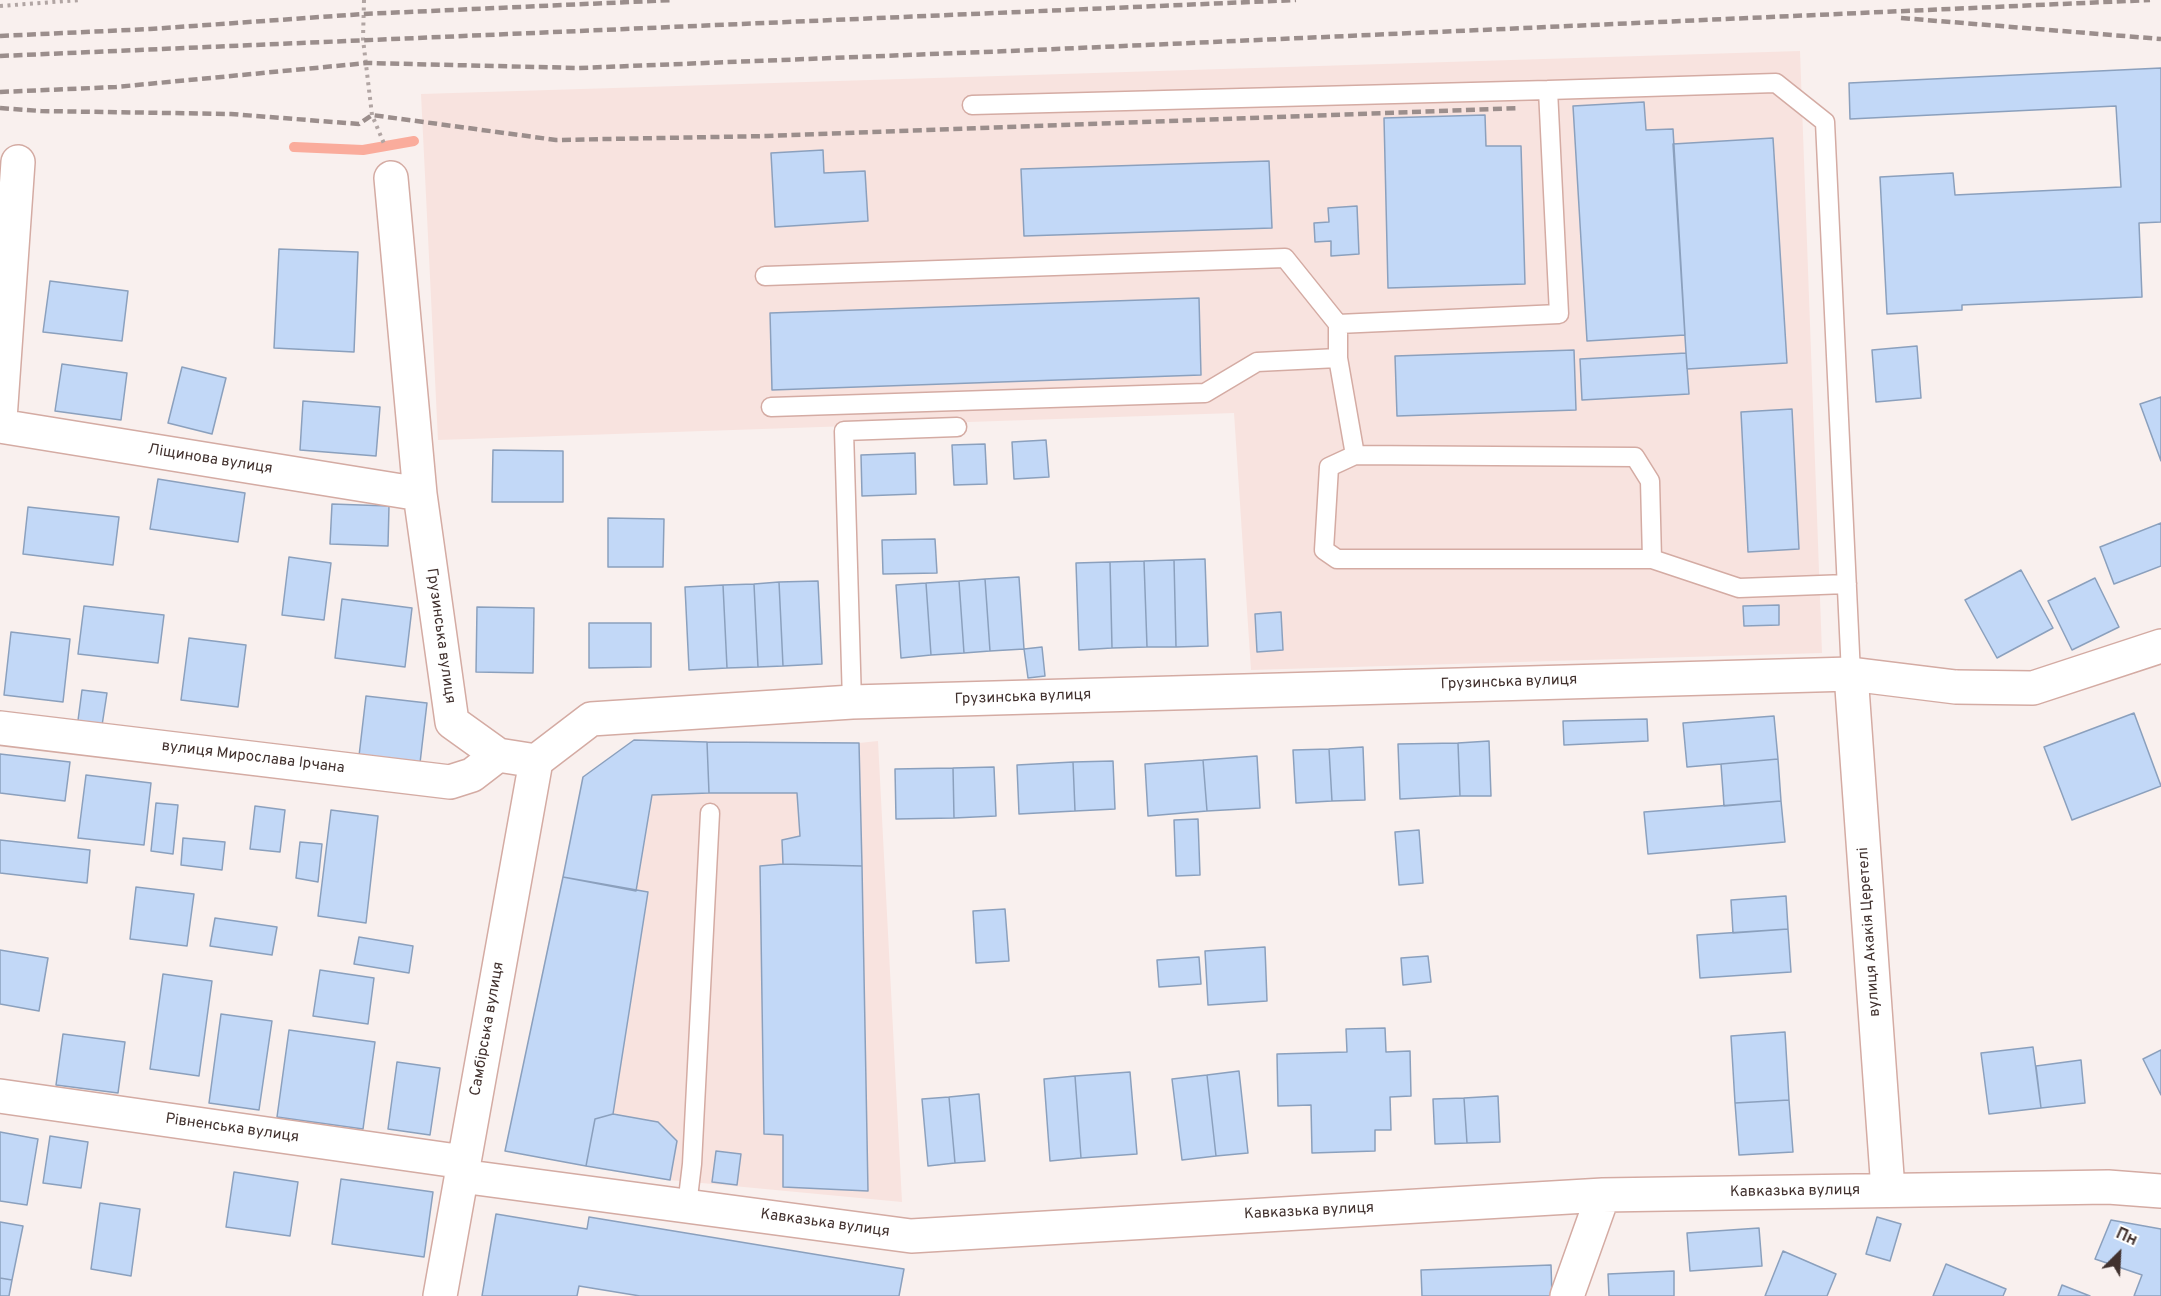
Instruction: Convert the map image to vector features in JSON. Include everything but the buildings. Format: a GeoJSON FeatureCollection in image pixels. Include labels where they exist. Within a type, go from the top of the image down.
{"type":"FeatureCollection","features":[{"type":"Feature","properties":{"kind":"street"},"geometry":{"type":"LineString","coordinates":[[0,419],[18,162]]}},
{"type":"Feature","properties":{"kind":"street","name":"Грузинська вулиця"},"geometry":{"type":"LineString","coordinates":[[391,178],[420,494],[452,722],[498,755],[536,761],[591,719],[852,702],[1851,674],[1956,687],[2033,688],[2161,646]]}},
{"type":"Feature","properties":{"kind":"street","name":"Ліщинова вулиця"},"geometry":{"type":"LineString","coordinates":[[0,426],[420,494]]}},
{"type":"Feature","properties":{"kind":"street","name":"вулиця Акакія Церетелі"},"geometry":{"type":"LineString","coordinates":[[1851,674],[1888,1190]]}},
{"type":"Feature","properties":{"kind":"street","name":"вулиця Мирослава Ірчана"},"geometry":{"type":"LineString","coordinates":[[0,728],[450,782],[472,775],[498,755]]}},
{"type":"Feature","properties":{"kind":"street","name":"Самбірська вулиця"},"geometry":{"type":"LineString","coordinates":[[440,1296],[536,761]]}},
{"type":"Feature","properties":{"kind":"street","name":"Рівненська вулиця"},"geometry":{"type":"LineString","coordinates":[[0,1096],[463,1169]]}},
{"type":"Feature","properties":{"kind":"street","name":"Кавказька вулиця"},"geometry":{"type":"LineString","coordinates":[[463,1169],[687,1206],[911,1236],[1604,1195],[2108,1187],[2161,1191]]}},
{"type":"Feature","properties":{"kind":"street"},"geometry":{"type":"LineString","coordinates":[[1567,1296],[1604,1195]]}},
{"type":"Feature","properties":{"kind":"lane"},"geometry":{"type":"LineString","coordinates":[[972,105],[1776,83],[1825,122],[1851,674]]}},
{"type":"Feature","properties":{"kind":"lane"},"geometry":{"type":"LineString","coordinates":[[1338,324],[1559,314],[1548,90]]}},
{"type":"Feature","properties":{"kind":"lane"},"geometry":{"type":"LineString","coordinates":[[765,276],[1285,258],[1338,324],[1338,358],[1354,455]]}},
{"type":"Feature","properties":{"kind":"lane"},"geometry":{"type":"LineString","coordinates":[[771,407],[1204,393],[1257,362],[1338,358]]}},
{"type":"Feature","properties":{"kind":"lane"},"geometry":{"type":"LineString","coordinates":[[852,702],[844,431],[957,427]]}},
{"type":"Feature","properties":{"kind":"lane"},"geometry":{"type":"LineString","coordinates":[[1652,559],[1650,481],[1635,457],[1354,455],[1329,467],[1324,550],[1337,559],[1652,559],[1739,588],[1847,584]]}},
{"type":"Feature","properties":{"kind":"lane"},"geometry":{"type":"LineString","coordinates":[[687,1206],[692,1164],[710,813]]}},
{"type":"Feature","properties":{"kind":"path"},"geometry":{"type":"LineString","coordinates":[[0,6],[80,0]]}},
{"type":"Feature","properties":{"kind":"path"},"geometry":{"type":"LineString","coordinates":[[364,0],[363,39],[372,115],[378,127]]}},
{"type":"Feature","properties":{"kind":"shaded area"},"geometry":{"type":"Polygon","coordinates":[[[1800,51],[1822,653],[1251,670],[1234,413],[438,440],[421,94],[1800,51]]]}},
{"type":"Feature","properties":{"kind":"shaded area"},"geometry":{"type":"Polygon","coordinates":[[[634,740],[859,743],[878,741],[902,1202],[670,1180],[505,1151],[583,777],[634,740]]]}},
{"type":"Feature","properties":{"kind":"waterway"},"geometry":{"type":"LineString","coordinates":[[294,147],[363,150],[414,141]]}},
{"type":"Feature","properties":{"kind":"railway"},"geometry":{"type":"LineString","coordinates":[[0,36],[150,29],[363,14],[674,0]]}},
{"type":"Feature","properties":{"kind":"railway"},"geometry":{"type":"LineString","coordinates":[[0,56],[1296,0]]}},
{"type":"Feature","properties":{"kind":"railway"},"geometry":{"type":"LineString","coordinates":[[0,92],[116,87],[367,63],[579,68],[2150,0]]}},
{"type":"Feature","properties":{"kind":"railway"},"geometry":{"type":"LineString","coordinates":[[1901,18],[2161,39]]}},
{"type":"Feature","properties":{"kind":"railway"},"geometry":{"type":"LineString","coordinates":[[0,108],[41,111],[231,114],[359,124],[372,115],[556,140],[767,136],[1519,108]]}}]}
